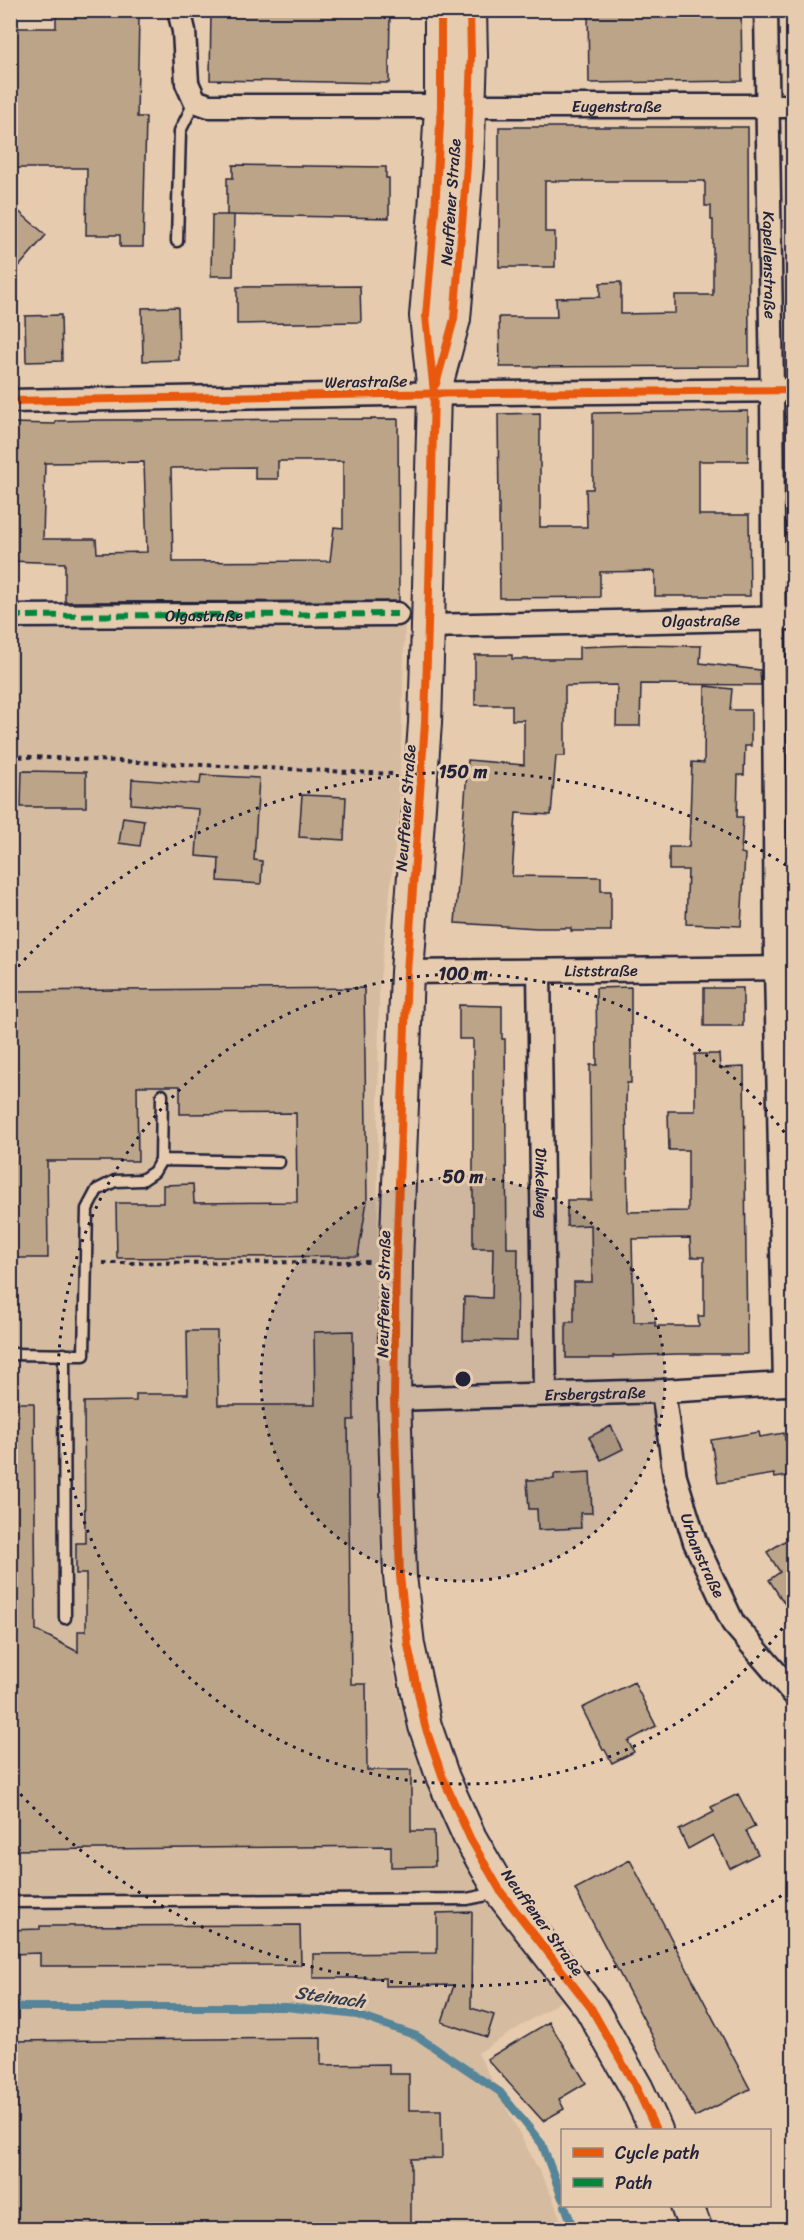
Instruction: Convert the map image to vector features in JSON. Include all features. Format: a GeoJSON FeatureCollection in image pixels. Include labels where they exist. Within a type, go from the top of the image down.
{"type":"FeatureCollection","features":[{"type":"Feature","properties":{"kind":"main road","name":"Neuffener Straße"},"geometry":{"type":"LineString","coordinates":[[441,10],[455,107],[467,166],[454,319],[434,393],[428,626],[421,775],[407,972],[397,1251],[394,1399],[400,1576],[408,1645],[425,1726],[443,1778],[470,1838],[501,1892],[591,2008],[637,2090],[656,2129]]}},
{"type":"Feature","properties":{"kind":"main road","name":"Neuffener Straße"},"geometry":{"type":"LineString","coordinates":[[455,107],[470,10]]}},
{"type":"Feature","properties":{"kind":"main road"},"geometry":{"type":"LineString","coordinates":[[688,2207],[696,2229]]}},
{"type":"Feature","properties":{"kind":"street"},"geometry":{"type":"LineString","coordinates":[[179,10],[184,32],[187,83],[195,101],[209,106],[455,107]]}},
{"type":"Feature","properties":{"kind":"street","name":"Kapellenstraße"},"geometry":{"type":"LineString","coordinates":[[766,10],[768,106],[783,390],[789,1382]]}},
{"type":"Feature","properties":{"kind":"street","name":"Eugenstraße"},"geometry":{"type":"LineString","coordinates":[[455,107],[794,106]]}},
{"type":"Feature","properties":{"kind":"street","name":"Werastraße"},"geometry":{"type":"LineString","coordinates":[[10,401],[434,393],[783,390]]}},
{"type":"Feature","properties":{"kind":"street","name":"Olgastraße"},"geometry":{"type":"LineString","coordinates":[[10,616],[398,614]]}},
{"type":"Feature","properties":{"kind":"street","name":"Olgastraße"},"geometry":{"type":"LineString","coordinates":[[428,626],[783,618]]}},
{"type":"Feature","properties":{"kind":"street","name":"Liststraße"},"geometry":{"type":"LineString","coordinates":[[407,972],[785,968]]}},
{"type":"Feature","properties":{"kind":"street","name":"Dinkelweg"},"geometry":{"type":"LineString","coordinates":[[539,971],[545,1394]]}},
{"type":"Feature","properties":{"kind":"street","name":"Ersbergstraße"},"geometry":{"type":"LineString","coordinates":[[394,1399],[663,1391],[789,1382]]}},
{"type":"Feature","properties":{"kind":"street","name":"Urbanstraße"},"geometry":{"type":"LineString","coordinates":[[663,1391],[675,1477],[695,1542],[733,1623],[794,1694]]}},
{"type":"Feature","properties":{"kind":"lane"},"geometry":{"type":"LineString","coordinates":[[177,241],[180,131],[195,101]]}},
{"type":"Feature","properties":{"kind":"lane"},"geometry":{"type":"LineString","coordinates":[[10,1354],[84,1354],[87,1209],[97,1190],[115,1181],[141,1180],[154,1172],[161,1160],[162,1095]]}},
{"type":"Feature","properties":{"kind":"lane"},"geometry":{"type":"LineString","coordinates":[[161,1160],[279,1162]]}},
{"type":"Feature","properties":{"kind":"lane"},"geometry":{"type":"LineString","coordinates":[[64,1354],[65,1618]]}},
{"type":"Feature","properties":{"kind":"lane"},"geometry":{"type":"LineString","coordinates":[[10,1902],[467,1899],[501,1892]]}},
{"type":"Feature","properties":{"kind":"path"},"geometry":{"type":"LineString","coordinates":[[10,756],[421,775]]}},
{"type":"Feature","properties":{"kind":"path"},"geometry":{"type":"LineString","coordinates":[[86,1263],[357,1261]]}},
{"type":"Feature","properties":{"kind":"shaded area"},"geometry":{"type":"Polygon","coordinates":[[[405,622],[399,813],[379,988],[376,1404],[381,1574],[389,1651],[409,1738],[433,1799],[460,1854],[564,1999],[478,2053],[552,2196],[564,2229],[11,2229],[10,626],[405,622]]]}},
{"type":"Feature","properties":{"kind":"building"},"geometry":{"type":"Polygon","coordinates":[[[56,10],[132,10],[139,17],[137,117],[146,117],[143,247],[120,247],[120,235],[86,235],[87,168],[10,168],[10,28],[56,28],[56,10]]]}},
{"type":"Feature","properties":{"kind":"building"},"geometry":{"type":"Polygon","coordinates":[[[211,10],[390,10],[389,83],[210,80],[211,10]]]}},
{"type":"Feature","properties":{"kind":"building"},"geometry":{"type":"Polygon","coordinates":[[[588,10],[741,10],[742,81],[589,83],[588,10]]]}},
{"type":"Feature","properties":{"kind":"building"},"geometry":{"type":"Polygon","coordinates":[[[499,127],[748,127],[749,366],[500,367],[499,317],[557,317],[556,298],[600,297],[600,283],[621,282],[621,314],[675,313],[675,295],[713,295],[713,220],[711,220],[711,206],[705,206],[705,181],[545,181],[545,232],[555,232],[555,267],[499,267],[499,127]]]}},
{"type":"Feature","properties":{"kind":"building"},"geometry":{"type":"Polygon","coordinates":[[[233,165],[386,167],[386,178],[389,178],[389,218],[227,215],[227,178],[233,178],[233,165]]]}},
{"type":"Feature","properties":{"kind":"building"},"geometry":{"type":"Polygon","coordinates":[[[10,204],[46,235],[10,277],[10,204]]]}},
{"type":"Feature","properties":{"kind":"building"},"geometry":{"type":"Polygon","coordinates":[[[212,215],[234,215],[233,276],[211,276],[212,215]]]}},
{"type":"Feature","properties":{"kind":"building"},"geometry":{"type":"Polygon","coordinates":[[[360,286],[361,322],[237,324],[237,287],[360,286]]]}},
{"type":"Feature","properties":{"kind":"building"},"geometry":{"type":"Polygon","coordinates":[[[178,307],[179,360],[143,361],[142,308],[178,307]]]}},
{"type":"Feature","properties":{"kind":"building"},"geometry":{"type":"Polygon","coordinates":[[[61,315],[62,361],[26,362],[25,316],[61,315]]]}},
{"type":"Feature","properties":{"kind":"building"},"geometry":{"type":"Polygon","coordinates":[[[748,411],[748,461],[699,461],[699,515],[749,515],[750,596],[655,596],[655,571],[600,572],[600,597],[500,598],[498,414],[540,413],[540,527],[587,527],[586,489],[593,489],[593,413],[748,411]]]}},
{"type":"Feature","properties":{"kind":"building"},"geometry":{"type":"Polygon","coordinates":[[[398,419],[399,601],[65,602],[65,563],[10,561],[10,423],[55,424],[55,421],[398,419]],[[278,461],[278,479],[255,479],[255,467],[171,468],[173,562],[330,561],[334,527],[343,528],[343,461],[278,461]],[[144,462],[45,463],[43,539],[96,539],[97,553],[147,552],[144,462]]]}},
{"type":"Feature","properties":{"kind":"building"},"geometry":{"type":"Polygon","coordinates":[[[701,646],[700,663],[760,670],[761,685],[641,684],[640,726],[616,726],[617,685],[565,686],[565,756],[556,756],[551,815],[516,813],[512,876],[601,877],[601,891],[611,891],[611,931],[571,931],[571,928],[455,923],[468,760],[524,765],[524,720],[512,720],[512,705],[475,705],[475,655],[512,655],[512,659],[579,659],[579,647],[701,646]]]}},
{"type":"Feature","properties":{"kind":"building"},"geometry":{"type":"Polygon","coordinates":[[[705,686],[732,689],[730,710],[751,710],[751,746],[745,746],[744,775],[738,775],[737,817],[743,817],[741,853],[745,854],[741,926],[686,924],[688,870],[669,870],[669,847],[689,847],[692,762],[704,763],[705,686]]]}},
{"type":"Feature","properties":{"kind":"building"},"geometry":{"type":"Polygon","coordinates":[[[22,771],[86,772],[86,807],[21,807],[22,771]]]}},
{"type":"Feature","properties":{"kind":"building"},"geometry":{"type":"Polygon","coordinates":[[[201,775],[259,778],[254,860],[262,861],[261,884],[218,881],[219,858],[196,856],[199,809],[131,804],[132,779],[200,784],[201,775]]]}},
{"type":"Feature","properties":{"kind":"building"},"geometry":{"type":"Polygon","coordinates":[[[302,795],[346,797],[344,840],[299,837],[302,795]]]}},
{"type":"Feature","properties":{"kind":"building"},"geometry":{"type":"Polygon","coordinates":[[[123,817],[144,820],[140,846],[119,843],[123,817]]]}},
{"type":"Feature","properties":{"kind":"building"},"geometry":{"type":"Polygon","coordinates":[[[631,987],[631,1083],[627,1083],[626,1100],[628,1212],[688,1211],[688,1150],[669,1150],[668,1111],[695,1111],[695,1054],[719,1054],[720,1068],[744,1067],[747,1354],[566,1358],[566,1322],[574,1322],[574,1282],[592,1282],[591,1225],[567,1226],[567,1200],[591,1200],[590,1065],[597,1065],[596,988],[631,987]],[[690,1238],[632,1239],[634,1322],[655,1322],[655,1326],[699,1326],[698,1316],[704,1316],[704,1257],[691,1257],[690,1238]]]}},
{"type":"Feature","properties":{"kind":"building"},"geometry":{"type":"Polygon","coordinates":[[[364,988],[367,1201],[358,1256],[117,1258],[116,1203],[163,1203],[163,1185],[193,1184],[194,1203],[297,1202],[296,1113],[180,1114],[180,1086],[137,1086],[138,1161],[47,1161],[48,1258],[10,1258],[10,991],[364,988]]]}},
{"type":"Feature","properties":{"kind":"building"},"geometry":{"type":"Polygon","coordinates":[[[704,988],[743,988],[743,1026],[704,1026],[704,988]]]}},
{"type":"Feature","properties":{"kind":"building"},"geometry":{"type":"Polygon","coordinates":[[[459,1005],[502,1006],[502,1039],[505,1039],[507,1248],[518,1248],[517,1341],[463,1340],[464,1297],[492,1298],[493,1248],[473,1248],[473,1039],[459,1039],[459,1005]]]}},
{"type":"Feature","properties":{"kind":"building"},"geometry":{"type":"Polygon","coordinates":[[[187,1331],[217,1331],[218,1405],[315,1405],[314,1332],[353,1331],[354,1420],[348,1420],[351,1684],[366,1684],[367,1770],[411,1770],[411,1831],[434,1831],[435,1866],[391,1867],[391,1846],[10,1850],[10,1403],[34,1403],[36,1630],[78,1652],[78,1631],[86,1631],[86,1574],[76,1574],[76,1543],[85,1543],[84,1402],[136,1401],[136,1394],[188,1394],[187,1331]]]}},
{"type":"Feature","properties":{"kind":"building"},"geometry":{"type":"Polygon","coordinates":[[[611,1426],[623,1449],[601,1460],[589,1437],[611,1426]]]}},
{"type":"Feature","properties":{"kind":"building"},"geometry":{"type":"Polygon","coordinates":[[[759,1432],[760,1437],[784,1433],[785,1440],[794,1438],[794,1475],[775,1478],[774,1474],[718,1483],[711,1440],[759,1432]]]}},
{"type":"Feature","properties":{"kind":"building"},"geometry":{"type":"Polygon","coordinates":[[[590,1472],[592,1513],[580,1513],[581,1528],[538,1530],[537,1509],[529,1509],[527,1480],[554,1479],[554,1474],[590,1472]]]}},
{"type":"Feature","properties":{"kind":"building"},"geometry":{"type":"Polygon","coordinates":[[[794,1535],[794,1618],[769,1580],[780,1572],[767,1552],[794,1535]]]}},
{"type":"Feature","properties":{"kind":"building"},"geometry":{"type":"Polygon","coordinates":[[[634,1682],[656,1726],[628,1741],[634,1752],[612,1763],[582,1708],[634,1682]]]}},
{"type":"Feature","properties":{"kind":"building"},"geometry":{"type":"Polygon","coordinates":[[[738,1794],[755,1827],[746,1831],[758,1854],[730,1868],[713,1835],[688,1849],[679,1830],[714,1812],[711,1807],[738,1794]]]}},
{"type":"Feature","properties":{"kind":"building"},"geometry":{"type":"Polygon","coordinates":[[[630,1860],[750,2089],[695,2117],[575,1889],[630,1860]]]}},
{"type":"Feature","properties":{"kind":"building"},"geometry":{"type":"Polygon","coordinates":[[[472,1912],[471,2008],[494,2015],[487,2037],[442,2022],[454,1985],[385,1986],[385,1978],[313,1978],[313,1954],[437,1953],[437,1913],[472,1912]]]}},
{"type":"Feature","properties":{"kind":"building"},"geometry":{"type":"Polygon","coordinates":[[[300,1925],[301,1965],[40,1966],[40,1953],[10,1954],[10,1930],[40,1929],[40,1926],[300,1925]]]}},
{"type":"Feature","properties":{"kind":"building"},"geometry":{"type":"Polygon","coordinates":[[[549,2022],[586,2083],[559,2099],[564,2109],[543,2121],[487,2059],[549,2022]]]}},
{"type":"Feature","properties":{"kind":"building"},"geometry":{"type":"Polygon","coordinates":[[[321,2038],[321,2065],[389,2064],[389,2074],[409,2074],[409,2110],[441,2110],[442,2158],[411,2159],[411,2229],[10,2229],[10,2041],[321,2038]]]}},
{"type":"Feature","properties":{"kind":"waterway","name":"Steinach"},"geometry":{"type":"LineString","coordinates":[[10,2007],[286,2007],[357,2015],[417,2036],[500,2092],[542,2144],[561,2195]]}},
{"type":"Feature","properties":{"kind":"waterway","name":"Steinach"},"geometry":{"type":"LineString","coordinates":[[565,2207],[574,2230]]}},
{"type":"Feature","properties":{"kind":"marked path"},"geometry":{"type":"LineString","coordinates":[[10,616],[397,614]]}},
{"type":"Feature","properties":{"kind":"cycle path"},"geometry":{"type":"LineString","coordinates":[[441,10],[441,107],[426,316],[434,393],[425,723],[407,972],[396,1263],[394,1399],[400,1576],[408,1645],[425,1726],[443,1778],[470,1838],[501,1892],[591,2008],[637,2089],[656,2129]]}},
{"type":"Feature","properties":{"kind":"cycle path"},"geometry":{"type":"LineString","coordinates":[[436,384],[454,319],[467,166],[471,56],[470,10]]}},
{"type":"Feature","properties":{"kind":"cycle path"},"geometry":{"type":"LineString","coordinates":[[10,401],[794,390]]}}]}
